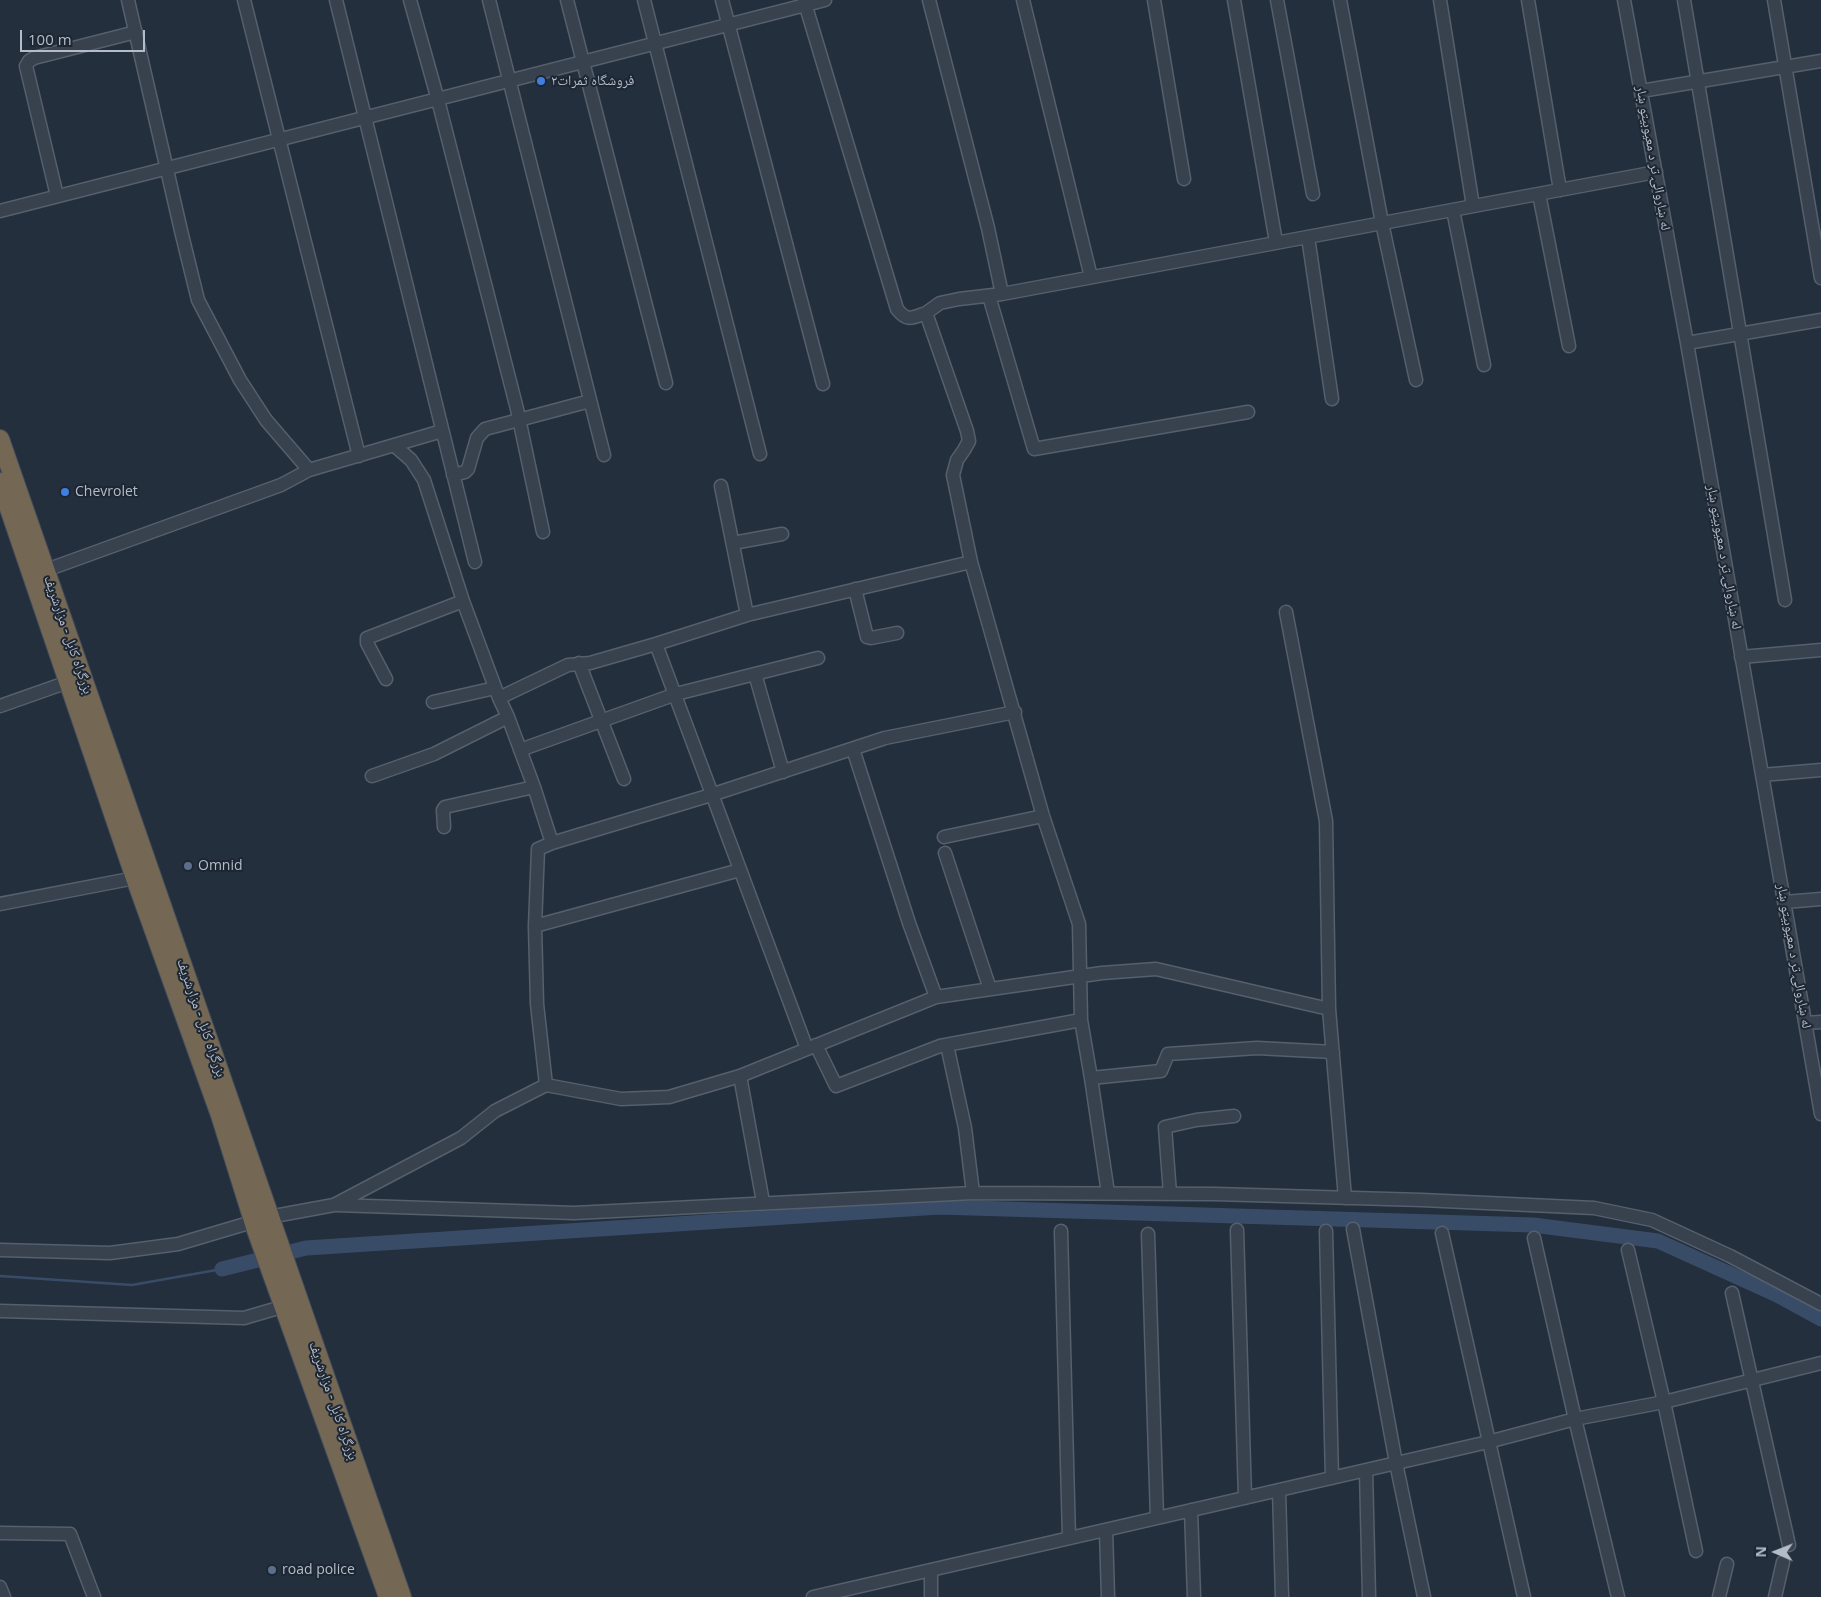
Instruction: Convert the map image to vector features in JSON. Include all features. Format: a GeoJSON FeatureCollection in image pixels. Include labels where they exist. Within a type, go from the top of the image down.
{"type":"FeatureCollection","features":[{"type":"Feature","properties":{"kind":"highway","name":"بزرگراه کابل - مزارشریف"},"geometry":{"type":"LineString","coordinates":[[0,439],[68,682],[135,878],[220,1115],[263,1223]]}},
{"type":"Feature","properties":{"kind":"highway","name":"بزرگراه کابل - مزارشریف"},"geometry":{"type":"LineString","coordinates":[[0,482],[38,573],[263,1223],[402,1597]]}},
{"type":"Feature","properties":{"kind":"highway","name":"بزرگراه کابل - مزارشریف"},"geometry":{"type":"LineString","coordinates":[[285,1284],[285,1306],[388,1597]]}},
{"type":"Feature","properties":{"kind":"street"},"geometry":{"type":"LineString","coordinates":[[128,0],[198,300],[240,380],[266,420],[310,470]]}},
{"type":"Feature","properties":{"kind":"street"},"geometry":{"type":"LineString","coordinates":[[244,0],[358,456]]}},
{"type":"Feature","properties":{"kind":"street"},"geometry":{"type":"LineString","coordinates":[[336,0],[475,562]]}},
{"type":"Feature","properties":{"kind":"street"},"geometry":{"type":"LineString","coordinates":[[410,0],[438,100],[519,419],[543,532]]}},
{"type":"Feature","properties":{"kind":"street"},"geometry":{"type":"LineString","coordinates":[[489,0],[604,455]]}},
{"type":"Feature","properties":{"kind":"street"},"geometry":{"type":"LineString","coordinates":[[567,0],[666,383]]}},
{"type":"Feature","properties":{"kind":"street"},"geometry":{"type":"LineString","coordinates":[[644,0],[760,454]]}},
{"type":"Feature","properties":{"kind":"street"},"geometry":{"type":"LineString","coordinates":[[722,0],[824,384]]}},
{"type":"Feature","properties":{"kind":"street"},"geometry":{"type":"LineString","coordinates":[[0,211],[729,26],[804,3],[825,0]]}},
{"type":"Feature","properties":{"kind":"street"},"geometry":{"type":"LineString","coordinates":[[929,0],[988,228],[995,295],[1034,449],[1248,412]]}},
{"type":"Feature","properties":{"kind":"street"},"geometry":{"type":"LineString","coordinates":[[1023,0],[1091,277]]}},
{"type":"Feature","properties":{"kind":"street"},"geometry":{"type":"LineString","coordinates":[[1154,0],[1184,179]]}},
{"type":"Feature","properties":{"kind":"street"},"geometry":{"type":"LineString","coordinates":[[1234,0],[1276,242]]}},
{"type":"Feature","properties":{"kind":"street"},"geometry":{"type":"LineString","coordinates":[[1277,0],[1313,194]]}},
{"type":"Feature","properties":{"kind":"street"},"geometry":{"type":"LineString","coordinates":[[1340,0],[1382,223],[1416,380]]}},
{"type":"Feature","properties":{"kind":"street"},"geometry":{"type":"LineString","coordinates":[[1440,0],[1473,206]]}},
{"type":"Feature","properties":{"kind":"street"},"geometry":{"type":"LineString","coordinates":[[1528,0],[1560,190]]}},
{"type":"Feature","properties":{"kind":"street","name":"له ښاروالۍ تر د معیوبیتو ښار"},"geometry":{"type":"LineString","coordinates":[[1624,0],[1687,343],[1821,1114]]}},
{"type":"Feature","properties":{"kind":"street"},"geometry":{"type":"LineString","coordinates":[[1684,0],[1785,600]]}},
{"type":"Feature","properties":{"kind":"street"},"geometry":{"type":"LineString","coordinates":[[1774,0],[1821,278]]}},
{"type":"Feature","properties":{"kind":"street"},"geometry":{"type":"LineString","coordinates":[[804,3],[897,310],[902,317],[911,319],[926,313],[940,303],[959,299],[995,295],[1656,172]]}},
{"type":"Feature","properties":{"kind":"street"},"geometry":{"type":"LineString","coordinates":[[57,196],[26,66],[34,58],[136,32]]}},
{"type":"Feature","properties":{"kind":"street"},"geometry":{"type":"LineString","coordinates":[[1641,91],[1821,61]]}},
{"type":"Feature","properties":{"kind":"street"},"geometry":{"type":"LineString","coordinates":[[1538,194],[1569,346]]}},
{"type":"Feature","properties":{"kind":"street"},"geometry":{"type":"LineString","coordinates":[[1454,210],[1484,365]]}},
{"type":"Feature","properties":{"kind":"street"},"geometry":{"type":"LineString","coordinates":[[1308,236],[1332,399]]}},
{"type":"Feature","properties":{"kind":"street"},"geometry":{"type":"LineString","coordinates":[[926,313],[969,441],[957,460],[953,475],[971,562],[1043,816],[1079,924],[1081,1020],[1108,1193]]}},
{"type":"Feature","properties":{"kind":"street"},"geometry":{"type":"LineString","coordinates":[[1687,343],[1821,320]]}},
{"type":"Feature","properties":{"kind":"street"},"geometry":{"type":"LineString","coordinates":[[453,476],[468,470],[478,438],[485,429],[590,400]]}},
{"type":"Feature","properties":{"kind":"street"},"geometry":{"type":"LineString","coordinates":[[38,573],[281,485],[310,470],[442,431]]}},
{"type":"Feature","properties":{"kind":"street"},"geometry":{"type":"LineString","coordinates":[[395,446],[411,460],[424,480],[463,601],[534,787],[552,843]]}},
{"type":"Feature","properties":{"kind":"street"},"geometry":{"type":"LineString","coordinates":[[721,486],[747,615]]}},
{"type":"Feature","properties":{"kind":"street"},"geometry":{"type":"LineString","coordinates":[[733,543],[782,534]]}},
{"type":"Feature","properties":{"kind":"street"},"geometry":{"type":"LineString","coordinates":[[433,702],[497,693],[568,665],[590,664],[747,615],[971,562]]}},
{"type":"Feature","properties":{"kind":"street"},"geometry":{"type":"LineString","coordinates":[[855,589],[867,637],[871,638],[897,632]]}},
{"type":"Feature","properties":{"kind":"street"},"geometry":{"type":"LineString","coordinates":[[386,679],[367,642],[367,638],[463,601]]}},
{"type":"Feature","properties":{"kind":"street"},"geometry":{"type":"LineString","coordinates":[[1286,612],[1326,821],[1329,1009],[1345,1198]]}},
{"type":"Feature","properties":{"kind":"street"},"geometry":{"type":"LineString","coordinates":[[656,644],[740,870],[812,1047],[836,1086],[947,1045],[1081,1020]]}},
{"type":"Feature","properties":{"kind":"street"},"geometry":{"type":"LineString","coordinates":[[1741,657],[1821,650]]}},
{"type":"Feature","properties":{"kind":"street"},"geometry":{"type":"LineString","coordinates":[[520,750],[601,719],[676,694],[818,658]]}},
{"type":"Feature","properties":{"kind":"street"},"geometry":{"type":"LineString","coordinates":[[579,663],[624,779]]}},
{"type":"Feature","properties":{"kind":"street"},"geometry":{"type":"LineString","coordinates":[[756,674],[782,772]]}},
{"type":"Feature","properties":{"kind":"street"},"geometry":{"type":"LineString","coordinates":[[0,706],[68,682]]}},
{"type":"Feature","properties":{"kind":"street"},"geometry":{"type":"LineString","coordinates":[[546,1085],[537,1004],[535,926],[537,850],[552,843],[886,738],[1015,712]]}},
{"type":"Feature","properties":{"kind":"street"},"geometry":{"type":"LineString","coordinates":[[372,776],[434,754],[508,717]]}},
{"type":"Feature","properties":{"kind":"street"},"geometry":{"type":"LineString","coordinates":[[853,749],[909,923],[936,997]]}},
{"type":"Feature","properties":{"kind":"street"},"geometry":{"type":"LineString","coordinates":[[1762,775],[1821,770]]}},
{"type":"Feature","properties":{"kind":"street"},"geometry":{"type":"LineString","coordinates":[[444,827],[443,810],[446,807],[534,787]]}},
{"type":"Feature","properties":{"kind":"street"},"geometry":{"type":"LineString","coordinates":[[944,836],[1043,816]]}},
{"type":"Feature","properties":{"kind":"street"},"geometry":{"type":"LineString","coordinates":[[946,853],[990,989]]}},
{"type":"Feature","properties":{"kind":"street"},"geometry":{"type":"LineString","coordinates":[[535,926],[740,870]]}},
{"type":"Feature","properties":{"kind":"street"},"geometry":{"type":"LineString","coordinates":[[0,904],[135,878]]}},
{"type":"Feature","properties":{"kind":"street"},"geometry":{"type":"LineString","coordinates":[[1785,902],[1821,899]]}},
{"type":"Feature","properties":{"kind":"street"},"geometry":{"type":"LineString","coordinates":[[0,1250],[110,1253],[178,1244],[334,1205],[461,1138],[495,1111],[546,1085],[621,1099],[669,1097],[740,1076],[936,997],[1102,973],[1156,969],[1329,1009]]}},
{"type":"Feature","properties":{"kind":"street"},"geometry":{"type":"LineString","coordinates":[[1806,1023],[1821,1022]]}},
{"type":"Feature","properties":{"kind":"street"},"geometry":{"type":"LineString","coordinates":[[947,1045],[965,1128],[973,1193]]}},
{"type":"Feature","properties":{"kind":"street"},"geometry":{"type":"LineString","coordinates":[[1091,1078],[1162,1071],[1168,1054],[1257,1048],[1333,1052]]}},
{"type":"Feature","properties":{"kind":"street"},"geometry":{"type":"LineString","coordinates":[[740,1076],[763,1202]]}},
{"type":"Feature","properties":{"kind":"street"},"geometry":{"type":"LineString","coordinates":[[1170,1194],[1165,1128],[1196,1120],[1234,1116]]}},
{"type":"Feature","properties":{"kind":"street"},"geometry":{"type":"LineString","coordinates":[[334,1205],[574,1213],[763,1202],[973,1193],[1108,1193],[1345,1198],[1594,1208],[1652,1220],[1730,1256],[1821,1304]]}},
{"type":"Feature","properties":{"kind":"street"},"geometry":{"type":"LineString","coordinates":[[1353,1229],[1396,1463],[1424,1597]]}},
{"type":"Feature","properties":{"kind":"street"},"geometry":{"type":"LineString","coordinates":[[1238,1230],[1245,1498]]}},
{"type":"Feature","properties":{"kind":"street"},"geometry":{"type":"LineString","coordinates":[[1061,1231],[1069,1538]]}},
{"type":"Feature","properties":{"kind":"street"},"geometry":{"type":"LineString","coordinates":[[1326,1231],[1332,1478]]}},
{"type":"Feature","properties":{"kind":"street"},"geometry":{"type":"LineString","coordinates":[[1442,1233],[1524,1597]]}},
{"type":"Feature","properties":{"kind":"street"},"geometry":{"type":"LineString","coordinates":[[1148,1234],[1158,1518]]}},
{"type":"Feature","properties":{"kind":"street"},"geometry":{"type":"LineString","coordinates":[[1534,1238],[1618,1597]]}},
{"type":"Feature","properties":{"kind":"street"},"geometry":{"type":"LineString","coordinates":[[1628,1250],[1664,1402],[1696,1551]]}},
{"type":"Feature","properties":{"kind":"street"},"geometry":{"type":"LineString","coordinates":[[1732,1293],[1789,1545]]}},
{"type":"Feature","properties":{"kind":"street"},"geometry":{"type":"LineString","coordinates":[[0,1311],[244,1318],[285,1306]]}},
{"type":"Feature","properties":{"kind":"street"},"geometry":{"type":"LineString","coordinates":[[813,1597],[842,1594],[931,1570],[1488,1442],[1575,1419],[1664,1402],[1821,1363]]}},
{"type":"Feature","properties":{"kind":"street"},"geometry":{"type":"LineString","coordinates":[[1366,1470],[1370,1597]]}},
{"type":"Feature","properties":{"kind":"street"},"geometry":{"type":"LineString","coordinates":[[1279,1490],[1282,1597]]}},
{"type":"Feature","properties":{"kind":"street"},"geometry":{"type":"LineString","coordinates":[[1191,1510],[1194,1597]]}},
{"type":"Feature","properties":{"kind":"street"},"geometry":{"type":"LineString","coordinates":[[1106,1530],[1108,1597]]}},
{"type":"Feature","properties":{"kind":"street"},"geometry":{"type":"LineString","coordinates":[[0,1533],[70,1534],[94,1597]]}},
{"type":"Feature","properties":{"kind":"street"},"geometry":{"type":"LineString","coordinates":[[1774,1597],[1783,1562]]}},
{"type":"Feature","properties":{"kind":"street"},"geometry":{"type":"LineString","coordinates":[[1719,1597],[1727,1564]]}},
{"type":"Feature","properties":{"kind":"street"},"geometry":{"type":"LineString","coordinates":[[931,1570],[932,1597]]}},
{"type":"Feature","properties":{"kind":"street"},"geometry":{"type":"LineString","coordinates":[[0,1587],[4,1597]]}},
{"type":"Feature","properties":{"kind":"waterway"},"geometry":{"type":"LineString","coordinates":[[222,1269],[306,1248],[939,1207],[1533,1225],[1658,1241],[1777,1295],[1821,1319]]}},
{"type":"Feature","properties":{"kind":"waterway"},"geometry":{"type":"LineString","coordinates":[[0,1276],[132,1285],[222,1269]]}},
{"type":"Feature","properties":{"kind":"place","name":"فروشگاه ثمرات٢"},"geometry":{"type":"Point","coordinates":[541,81]}},
{"type":"Feature","properties":{"kind":"place","name":"Chevrolet"},"geometry":{"type":"Point","coordinates":[65,492]}},
{"type":"Feature","properties":{"kind":"place","name":"Omnid"},"geometry":{"type":"Point","coordinates":[188,866]}},
{"type":"Feature","properties":{"kind":"place","name":"road police"},"geometry":{"type":"Point","coordinates":[272,1570]}}]}
